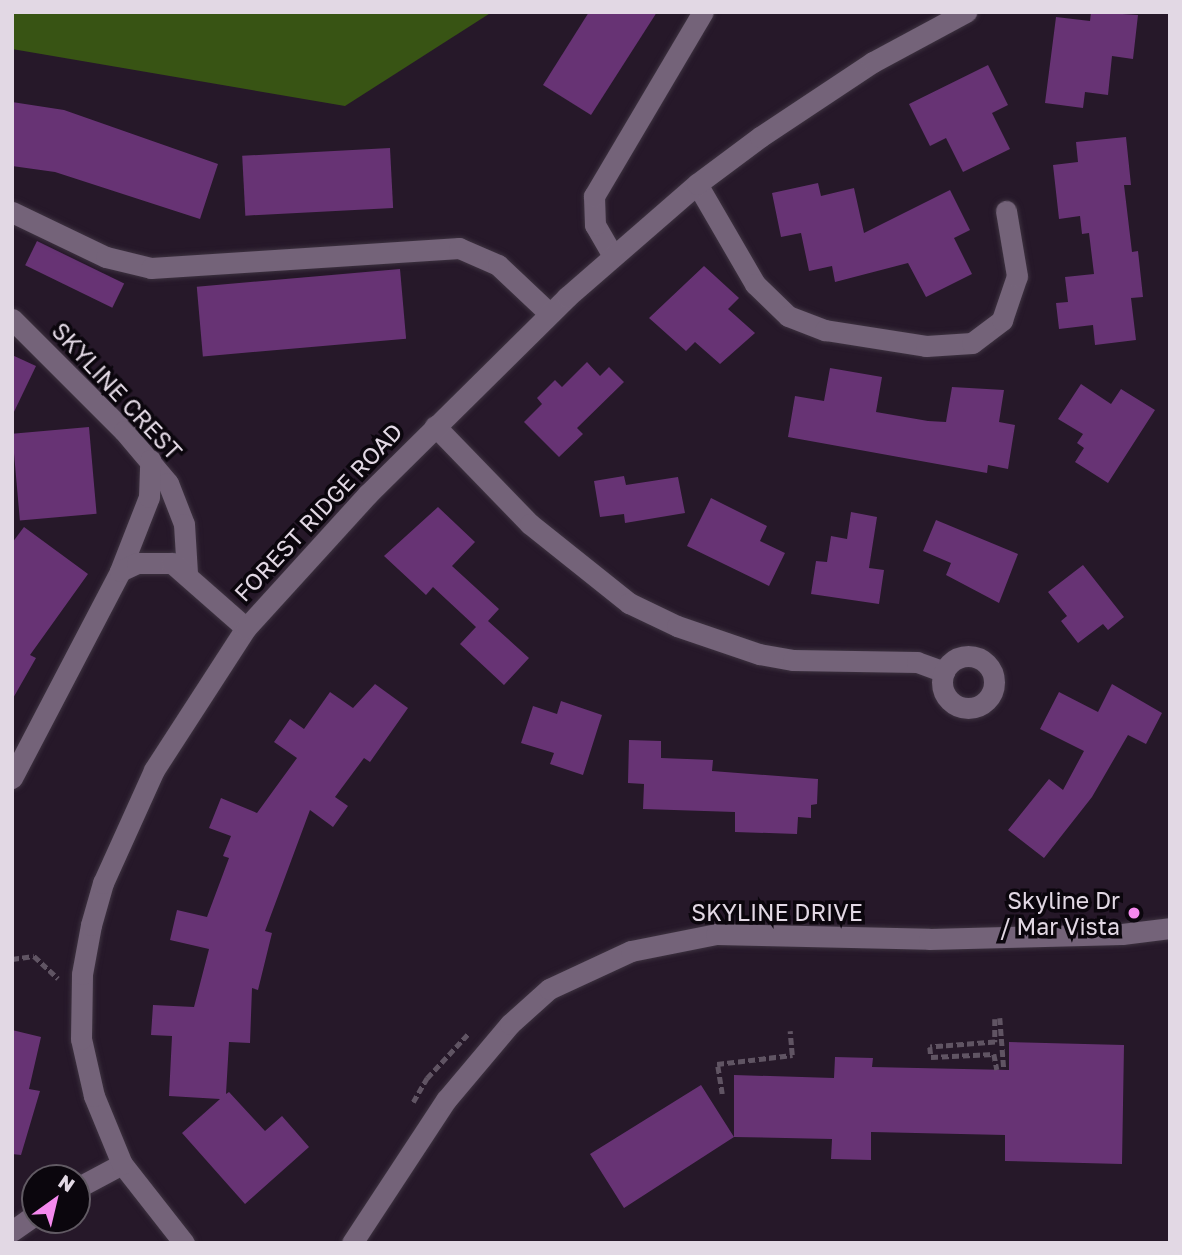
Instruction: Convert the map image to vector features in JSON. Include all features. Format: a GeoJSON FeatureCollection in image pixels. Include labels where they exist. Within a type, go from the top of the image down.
{"type":"FeatureCollection","features":[{"type":"Feature","properties":{"kind":"street"},"geometry":{"type":"LineString","coordinates":[[612,256],[595,225],[594,196],[704,12]]}},
{"type":"Feature","properties":{"kind":"street","name":"FOREST RIDGE ROAD"},"geometry":{"type":"LineString","coordinates":[[184,1243],[122,1164],[86,1072],[80,1010],[91,926],[121,839],[154,770],[246,628],[435,426],[549,313],[698,184],[798,110],[966,12]]}},
{"type":"Feature","properties":{"kind":"street"},"geometry":{"type":"LineString","coordinates":[[698,184],[755,284],[788,316],[825,330],[926,346],[972,343],[1002,320],[1017,276],[1006,211]]}},
{"type":"Feature","properties":{"kind":"street"},"geometry":{"type":"LineString","coordinates":[[12,212],[106,257],[151,268],[459,248],[498,265],[549,313]]}},
{"type":"Feature","properties":{"kind":"street","name":"SKYLINE CREST"},"geometry":{"type":"LineString","coordinates":[[12,320],[150,460],[179,506],[187,573]]}},
{"type":"Feature","properties":{"kind":"street"},"geometry":{"type":"LineString","coordinates":[[435,426],[539,532],[629,603],[677,626],[759,654],[793,660],[918,662],[944,672]]}},
{"type":"Feature","properties":{"kind":"street"},"geometry":{"type":"LineString","coordinates":[[12,778],[120,571],[149,497],[150,460]]}},
{"type":"Feature","properties":{"kind":"street"},"geometry":{"type":"LineString","coordinates":[[120,571],[155,561],[172,563],[187,573],[246,628]]}},
{"type":"Feature","properties":{"kind":"street","name":"SKYLINE DRIVE"},"geometry":{"type":"LineString","coordinates":[[352,1243],[446,1100],[510,1024],[549,989],[631,950],[716,934],[929,939],[1122,934],[1170,928]]}},
{"type":"Feature","properties":{"kind":"street"},"geometry":{"type":"LineString","coordinates":[[91,1181],[122,1164]]}},
{"type":"Feature","properties":{"kind":"path"},"geometry":{"type":"LineString","coordinates":[[12,959],[34,956],[52,969],[80,1010]]}},
{"type":"Feature","properties":{"kind":"path"},"geometry":{"type":"LineString","coordinates":[[997,1070],[994,1054],[931,1057],[930,1046],[995,1042],[998,1018],[1004,1070]]}},
{"type":"Feature","properties":{"kind":"path"},"geometry":{"type":"LineString","coordinates":[[408,1112],[427,1078],[474,1028]]}},
{"type":"Feature","properties":{"kind":"path"},"geometry":{"type":"LineString","coordinates":[[722,1094],[716,1064],[792,1055],[790,1031]]}},
{"type":"Feature","properties":{"kind":"green space"},"geometry":{"type":"Polygon","coordinates":[[[12,12],[492,12],[345,106],[12,49],[12,12]]]}},
{"type":"Feature","properties":{"kind":"building"},"geometry":{"type":"Polygon","coordinates":[[[589,12],[657,12],[591,115],[543,85],[589,12]]]}},
{"type":"Feature","properties":{"kind":"building"},"geometry":{"type":"Polygon","coordinates":[[[1091,12],[1138,15],[1133,59],[1112,56],[1108,95],[1085,92],[1083,108],[1045,103],[1056,17],[1090,21],[1091,12]]]}},
{"type":"Feature","properties":{"kind":"building"},"geometry":{"type":"Polygon","coordinates":[[[988,65],[1008,105],[992,113],[1010,149],[963,172],[946,138],[930,146],[909,104],[988,65]]]}},
{"type":"Feature","properties":{"kind":"building"},"geometry":{"type":"Polygon","coordinates":[[[12,102],[64,110],[218,164],[200,219],[55,172],[12,166],[12,102]]]}},
{"type":"Feature","properties":{"kind":"building"},"geometry":{"type":"Polygon","coordinates":[[[1126,137],[1131,185],[1124,185],[1132,252],[1138,251],[1143,297],[1131,298],[1136,340],[1095,345],[1093,325],[1059,329],[1056,303],[1068,302],[1065,277],[1094,274],[1089,233],[1082,234],[1080,216],[1059,219],[1053,165],[1078,162],[1076,142],[1126,137]]]}},
{"type":"Feature","properties":{"kind":"building"},"geometry":{"type":"Polygon","coordinates":[[[390,148],[393,208],[245,216],[242,156],[390,148]]]}},
{"type":"Feature","properties":{"kind":"building"},"geometry":{"type":"Polygon","coordinates":[[[818,183],[821,196],[854,188],[864,233],[950,190],[970,230],[954,238],[972,274],[926,297],[908,263],[835,282],[832,266],[809,271],[801,233],[781,237],[772,193],[818,183]]]}},
{"type":"Feature","properties":{"kind":"building"},"geometry":{"type":"Polygon","coordinates":[[[37,241],[124,284],[112,308],[25,265],[37,241]]]}},
{"type":"Feature","properties":{"kind":"building"},"geometry":{"type":"Polygon","coordinates":[[[704,266],[739,298],[728,309],[755,333],[720,364],[695,342],[686,351],[649,318],[704,266]]]}},
{"type":"Feature","properties":{"kind":"building"},"geometry":{"type":"Polygon","coordinates":[[[400,269],[406,339],[203,357],[197,287],[400,269]]]}},
{"type":"Feature","properties":{"kind":"building"},"geometry":{"type":"Polygon","coordinates":[[[12,355],[36,366],[12,416],[12,355]]]}},
{"type":"Feature","properties":{"kind":"building"},"geometry":{"type":"Polygon","coordinates":[[[587,362],[600,376],[609,367],[624,382],[577,428],[583,434],[559,457],[524,422],[542,404],[537,398],[555,380],[562,387],[587,362]]]}},
{"type":"Feature","properties":{"kind":"building"},"geometry":{"type":"Polygon","coordinates":[[[830,368],[882,377],[876,412],[928,421],[946,422],[952,387],[1004,390],[999,422],[1015,425],[1008,469],[988,465],[987,473],[788,437],[795,396],[824,401],[830,368]]]}},
{"type":"Feature","properties":{"kind":"building"},"geometry":{"type":"Polygon","coordinates":[[[1081,384],[1111,404],[1121,389],[1155,410],[1108,483],[1075,462],[1084,448],[1077,443],[1083,434],[1058,419],[1081,384]]]}},
{"type":"Feature","properties":{"kind":"building"},"geometry":{"type":"Polygon","coordinates":[[[89,427],[97,514],[20,520],[12,434],[89,427]]]}},
{"type":"Feature","properties":{"kind":"building"},"geometry":{"type":"Polygon","coordinates":[[[624,476],[626,485],[678,477],[685,513],[625,523],[624,514],[600,517],[594,481],[624,476]]]}},
{"type":"Feature","properties":{"kind":"building"},"geometry":{"type":"Polygon","coordinates":[[[711,498],[767,526],[760,541],[785,553],[769,586],[687,546],[711,498]]]}},
{"type":"Feature","properties":{"kind":"building"},"geometry":{"type":"Polygon","coordinates":[[[438,507],[475,542],[452,566],[499,609],[488,621],[529,658],[504,685],[460,644],[476,627],[433,587],[426,595],[384,556],[438,507]]]}},
{"type":"Feature","properties":{"kind":"building"},"geometry":{"type":"Polygon","coordinates":[[[851,512],[877,517],[869,568],[884,570],[879,604],[811,594],[816,561],[827,562],[831,536],[847,539],[851,512]]]}},
{"type":"Feature","properties":{"kind":"building"},"geometry":{"type":"Polygon","coordinates":[[[936,520],[1018,554],[999,603],[946,575],[951,563],[923,551],[936,520]]]}},
{"type":"Feature","properties":{"kind":"building"},"geometry":{"type":"Polygon","coordinates":[[[24,527],[88,574],[30,655],[36,658],[12,700],[12,543],[24,527]]]}},
{"type":"Feature","properties":{"kind":"building"},"geometry":{"type":"Polygon","coordinates":[[[1083,565],[1124,617],[1108,630],[1103,624],[1078,643],[1061,621],[1067,616],[1048,592],[1083,565]]]}},
{"type":"Feature","properties":{"kind":"building"},"geometry":{"type":"Polygon","coordinates":[[[375,684],[408,708],[370,762],[364,758],[335,797],[348,806],[333,827],[310,810],[265,931],[272,933],[258,990],[252,988],[250,1043],[229,1042],[226,1094],[229,1092],[265,1131],[282,1116],[309,1147],[245,1204],[182,1133],[220,1099],[169,1096],[172,1036],[151,1035],[153,1005],[194,1007],[209,949],[170,940],[177,910],[207,917],[229,858],[223,856],[231,836],[209,828],[221,798],[257,813],[297,758],[274,742],[290,719],[304,729],[330,692],[353,708],[375,684]]]}},
{"type":"Feature","properties":{"kind":"building"},"geometry":{"type":"Polygon","coordinates":[[[1112,684],[1162,713],[1146,744],[1128,735],[1092,797],[1044,858],[1008,830],[1049,779],[1063,790],[1084,751],[1040,729],[1059,692],[1098,712],[1112,684]]]}},
{"type":"Feature","properties":{"kind":"building"},"geometry":{"type":"Polygon","coordinates":[[[561,701],[602,715],[583,775],[550,764],[554,753],[521,743],[533,706],[557,714],[561,701]]]}},
{"type":"Feature","properties":{"kind":"building"},"geometry":{"type":"Polygon","coordinates":[[[629,740],[661,741],[661,758],[713,760],[712,771],[818,779],[817,804],[811,805],[811,818],[798,817],[797,834],[735,832],[735,812],[643,809],[644,784],[628,783],[629,740]]]}},
{"type":"Feature","properties":{"kind":"building"},"geometry":{"type":"Polygon","coordinates":[[[12,1030],[41,1037],[29,1089],[40,1091],[21,1155],[12,1154],[12,1030]]]}},
{"type":"Feature","properties":{"kind":"building"},"geometry":{"type":"Polygon","coordinates":[[[1009,1042],[1124,1045],[1122,1164],[1005,1161],[1005,1135],[871,1132],[871,1160],[831,1159],[832,1139],[734,1137],[734,1075],[834,1078],[835,1057],[873,1058],[872,1067],[1009,1070],[1009,1042]]]}},
{"type":"Feature","properties":{"kind":"building"},"geometry":{"type":"Polygon","coordinates":[[[701,1085],[734,1137],[624,1208],[590,1154],[701,1085]]]}},
{"type":"Feature","properties":{"kind":"place","name":"Skyline Dr / Mar Vista"},"geometry":{"type":"Point","coordinates":[1134,913]}}]}
